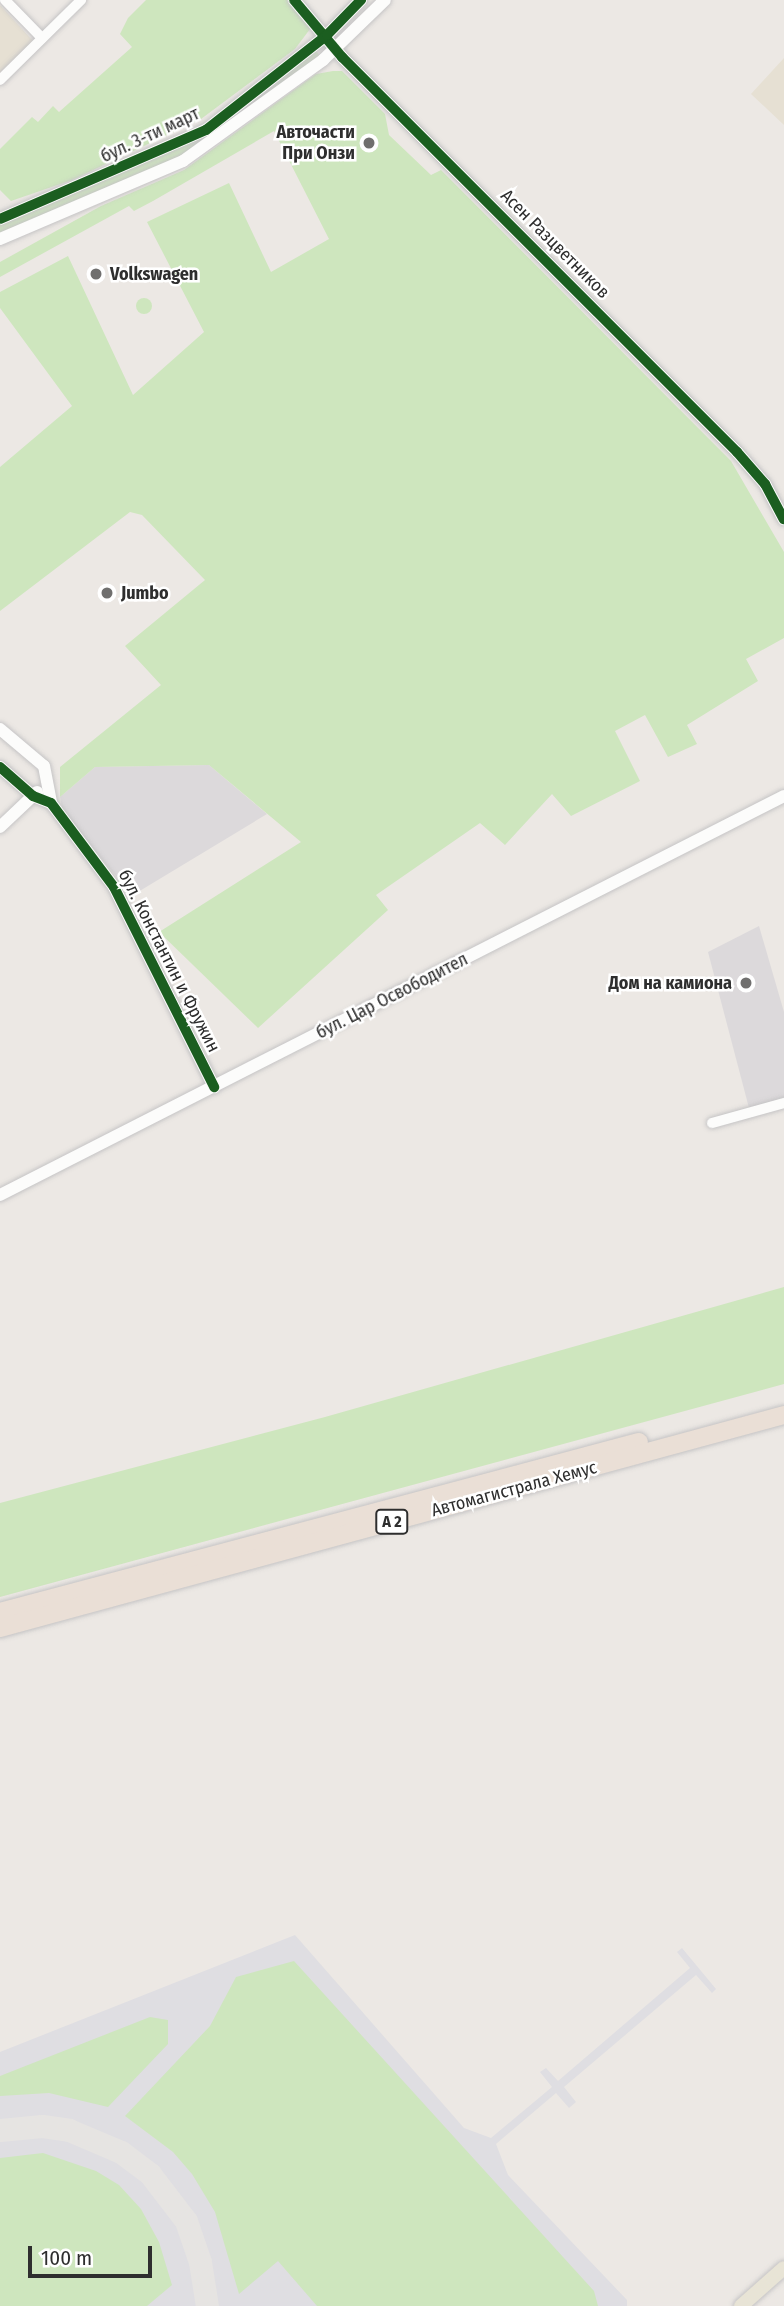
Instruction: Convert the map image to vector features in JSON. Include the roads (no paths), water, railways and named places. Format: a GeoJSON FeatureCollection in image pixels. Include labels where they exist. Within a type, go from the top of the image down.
{"type":"FeatureCollection","features":[{"type":"Feature","properties":{"kind":"highway","name":"Автомагистрала Хемус"},"geometry":{"type":"LineString","coordinates":[[0,1612],[784,1403]]}},
{"type":"Feature","properties":{"kind":"highway","name":"Автомагистрала Хемус"},"geometry":{"type":"LineString","coordinates":[[0,1628],[784,1415]]}},
{"type":"Feature","properties":{"kind":"highway"},"geometry":{"type":"LineString","coordinates":[[0,1604],[26,1597],[39,1602]]}},
{"type":"Feature","properties":{"kind":"main road"},"geometry":{"type":"LineString","coordinates":[[741,2306],[784,2269]]}},
{"type":"Feature","properties":{"kind":"street"},"geometry":{"type":"LineString","coordinates":[[5,0],[42,38]]}},
{"type":"Feature","properties":{"kind":"street"},"geometry":{"type":"LineString","coordinates":[[0,80],[80,0]]}},
{"type":"Feature","properties":{"kind":"street","name":"Асен Разцветников"},"geometry":{"type":"LineString","coordinates":[[294,0],[327,35],[336,50],[737,452],[765,484],[784,519]]}},
{"type":"Feature","properties":{"kind":"street","name":"бул. 3-ти март"},"geometry":{"type":"LineString","coordinates":[[0,219],[206,130],[327,35],[361,0]]}},
{"type":"Feature","properties":{"kind":"street","name":"бул. 3-ти март"},"geometry":{"type":"LineString","coordinates":[[0,239],[183,160],[336,50],[385,0]]}},
{"type":"Feature","properties":{"kind":"street"},"geometry":{"type":"LineString","coordinates":[[0,729],[44,766],[49,779],[51,803],[33,796],[0,767]]}},
{"type":"Feature","properties":{"kind":"street"},"geometry":{"type":"LineString","coordinates":[[0,827],[49,779]]}},
{"type":"Feature","properties":{"kind":"street","name":"бул. Цар Освободител"},"geometry":{"type":"LineString","coordinates":[[0,1195],[784,796]]}},
{"type":"Feature","properties":{"kind":"street","name":"бул. Константин и Фружин"},"geometry":{"type":"LineString","coordinates":[[51,803],[114,887],[214,1087]]}},
{"type":"Feature","properties":{"kind":"street"},"geometry":{"type":"LineString","coordinates":[[712,1124],[784,1104]]}},
{"type":"Feature","properties":{"kind":"place","name":"Авточасти При Онзи"},"geometry":{"type":"Point","coordinates":[369,143]}},
{"type":"Feature","properties":{"kind":"place","name":"Volkswagen"},"geometry":{"type":"Point","coordinates":[96,274]}},
{"type":"Feature","properties":{"kind":"place","name":"Jumbo"},"geometry":{"type":"Point","coordinates":[107,593]}},
{"type":"Feature","properties":{"kind":"place","name":"Дом на камиона"},"geometry":{"type":"Point","coordinates":[746,983]}}]}
